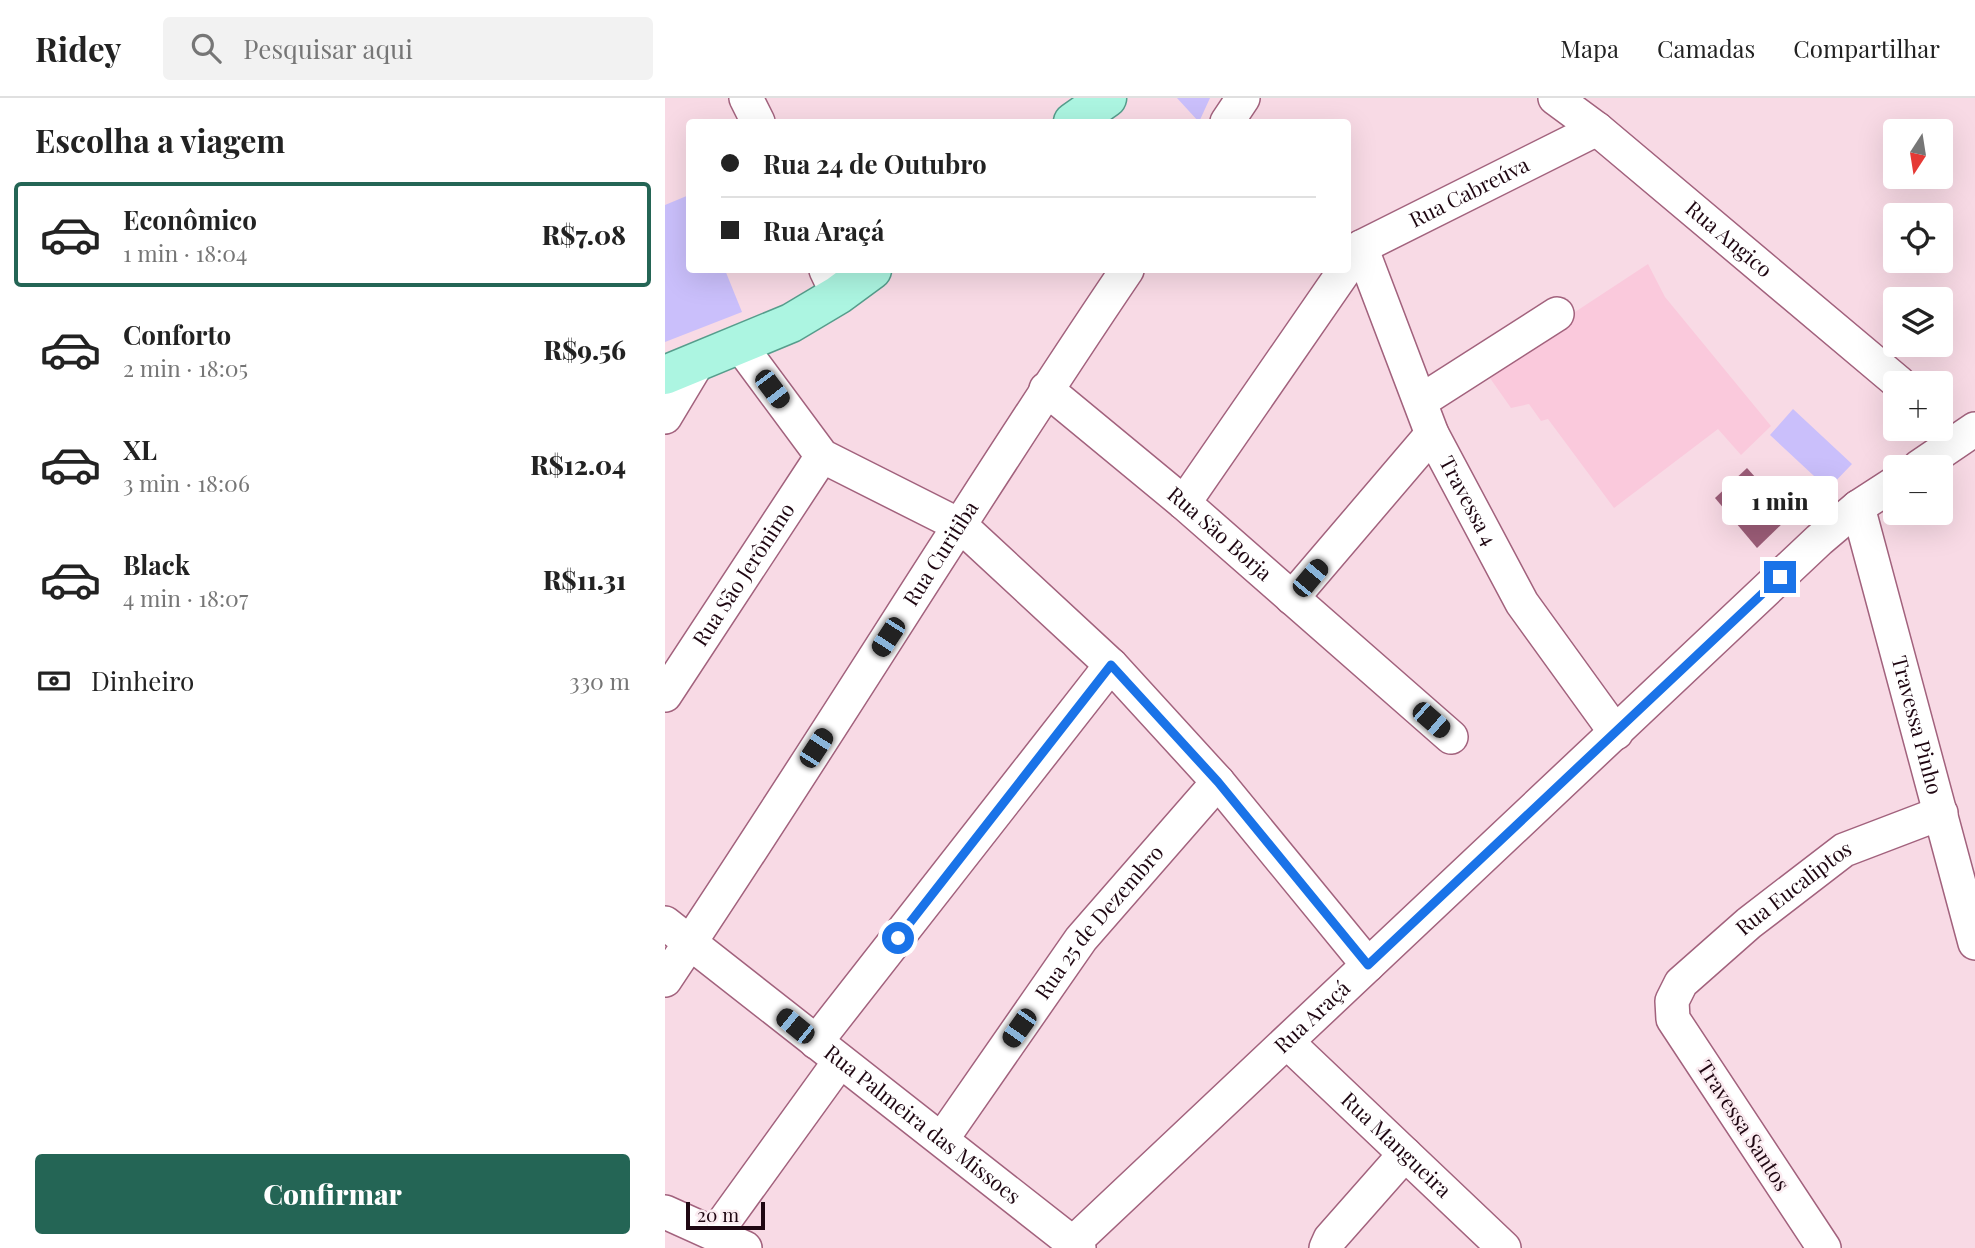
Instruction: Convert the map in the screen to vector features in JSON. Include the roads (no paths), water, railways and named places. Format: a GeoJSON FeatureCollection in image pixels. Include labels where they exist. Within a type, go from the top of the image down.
{"type":"FeatureCollection","features":[{"type":"Feature","properties":{"kind":"main road"},"geometry":{"type":"LineString","coordinates":[[1077,119],[1107,98]]}},
{"type":"Feature","properties":{"kind":"main road"},"geometry":{"type":"LineString","coordinates":[[681,368],[791,323],[832,282],[862,273]]}},
{"type":"Feature","properties":{"kind":"street"},"geometry":{"type":"LineString","coordinates":[[747,98],[757,119]]}},
{"type":"Feature","properties":{"kind":"street"},"geometry":{"type":"LineString","coordinates":[[1229,119],[1243,98]]}},
{"type":"Feature","properties":{"kind":"street","name":"Rua Angico"},"geometry":{"type":"LineString","coordinates":[[1555,98],[1597,129],[1885,371]]}},
{"type":"Feature","properties":{"kind":"street","name":"Rua Cabreúva"},"geometry":{"type":"LineString","coordinates":[[1351,261],[1597,129]]}},
{"type":"Feature","properties":{"kind":"street","name":"Travessa 4"},"geometry":{"type":"LineString","coordinates":[[1351,261],[1421,401],[1432,434],[1522,603],[1616,733]]}},
{"type":"Feature","properties":{"kind":"street","name":"Rua Curitiba"},"geometry":{"type":"LineString","coordinates":[[665,979],[678,933],[961,526],[1046,389],[1125,273]]}},
{"type":"Feature","properties":{"kind":"street","name":"Rua Cabreúva"},"geometry":{"type":"LineString","coordinates":[[1184,503],[1343,273]]}},
{"type":"Feature","properties":{"kind":"street"},"geometry":{"type":"LineString","coordinates":[[1421,401],[1557,314]]}},
{"type":"Feature","properties":{"kind":"street"},"geometry":{"type":"LineString","coordinates":[[739,344],[822,456],[961,526],[1111,665],[1218,782],[1368,965]]}},
{"type":"Feature","properties":{"kind":"street"},"geometry":{"type":"LineString","coordinates":[[665,417],[681,368]]}},
{"type":"Feature","properties":{"kind":"street","name":"Rua São Borja"},"geometry":{"type":"LineString","coordinates":[[1046,389],[1184,503],[1451,737]]}},
{"type":"Feature","properties":{"kind":"street"},"geometry":{"type":"LineString","coordinates":[[1931,455],[1959,428]]}},
{"type":"Feature","properties":{"kind":"street"},"geometry":{"type":"LineString","coordinates":[[1292,598],[1432,434]]}},
{"type":"Feature","properties":{"kind":"street","name":"Rua São Jerônimo"},"geometry":{"type":"LineString","coordinates":[[665,695],[822,456]]}},
{"type":"Feature","properties":{"kind":"street","name":"Rua Araçá"},"geometry":{"type":"LineString","coordinates":[[1076,1246],[1368,965],[1819,540],[1858,507],[1883,491]]}},
{"type":"Feature","properties":{"kind":"street","name":"Travessa Pinho"},"geometry":{"type":"LineString","coordinates":[[1858,507],[1975,943]]}},
{"type":"Feature","properties":{"kind":"street"},"geometry":{"type":"LineString","coordinates":[[715,1234],[828,1052],[1111,665]]}},
{"type":"Feature","properties":{"kind":"street","name":"Rua 25 de Dezembro"},"geometry":{"type":"LineString","coordinates":[[942,1139],[1081,939],[1218,782]]}},
{"type":"Feature","properties":{"kind":"street","name":"Rua Eucaliptos"},"geometry":{"type":"LineString","coordinates":[[1672,1001],[1681,983],[1739,931],[1844,850],[1941,813]]}},
{"type":"Feature","properties":{"kind":"street","name":"Rua Palmeira das Missoes"},"geometry":{"type":"LineString","coordinates":[[678,933],[1076,1246]]}},
{"type":"Feature","properties":{"kind":"street","name":"Travessa Santos"},"geometry":{"type":"LineString","coordinates":[[1672,1001],[1673,1019],[1824,1248]]}},
{"type":"Feature","properties":{"kind":"street","name":"Rua Mangueira"},"geometry":{"type":"LineString","coordinates":[[1287,1042],[1504,1248]]}},
{"type":"Feature","properties":{"kind":"street"},"geometry":{"type":"LineString","coordinates":[[1326,1248],[1330,1239],[1405,1154]]}},
{"type":"Feature","properties":{"kind":"street"},"geometry":{"type":"LineString","coordinates":[[665,1212],[745,1248]]}}]}
